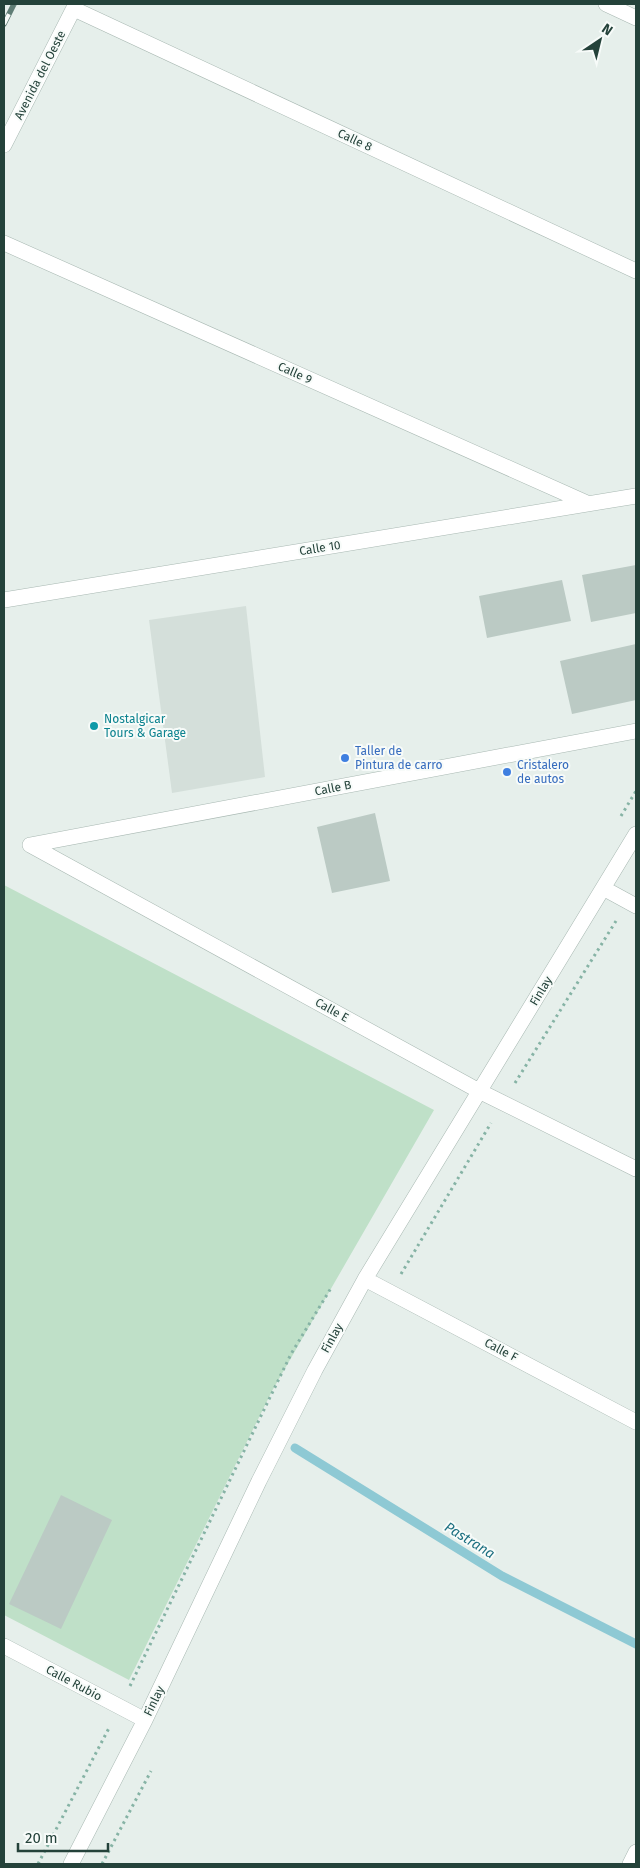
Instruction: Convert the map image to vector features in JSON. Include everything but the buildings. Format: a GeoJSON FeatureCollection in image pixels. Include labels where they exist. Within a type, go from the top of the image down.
{"type":"FeatureCollection","features":[{"type":"Feature","properties":{"kind":"street"},"geometry":{"type":"LineString","coordinates":[[606,4],[636,18]]}},
{"type":"Feature","properties":{"kind":"street","name":"Avenida del Oeste"},"geometry":{"type":"LineString","coordinates":[[4,145],[75,6]]}},
{"type":"Feature","properties":{"kind":"street","name":"Calle 8"},"geometry":{"type":"LineString","coordinates":[[75,6],[636,271]]}},
{"type":"Feature","properties":{"kind":"street","name":"Calle 9"},"geometry":{"type":"LineString","coordinates":[[4,243],[587,503]]}},
{"type":"Feature","properties":{"kind":"street","name":"Calle 10"},"geometry":{"type":"LineString","coordinates":[[4,600],[636,496]]}},
{"type":"Feature","properties":{"kind":"street","name":"Calle B"},"geometry":{"type":"LineString","coordinates":[[30,845],[636,731]]}},
{"type":"Feature","properties":{"kind":"street","name":"Finlay"},"geometry":{"type":"LineString","coordinates":[[71,1864],[145,1720],[315,1370],[365,1279],[481,1092],[636,834]]}},
{"type":"Feature","properties":{"kind":"street","name":"Calle E"},"geometry":{"type":"LineString","coordinates":[[30,845],[481,1092],[636,1169]]}},
{"type":"Feature","properties":{"kind":"street"},"geometry":{"type":"LineString","coordinates":[[603,888],[636,906]]}},
{"type":"Feature","properties":{"kind":"street","name":"Calle F"},"geometry":{"type":"LineString","coordinates":[[365,1279],[636,1422]]}},
{"type":"Feature","properties":{"kind":"street","name":"Calle Rubio"},"geometry":{"type":"LineString","coordinates":[[4,1646],[145,1720]]}},
{"type":"Feature","properties":{"kind":"street"},"geometry":{"type":"LineString","coordinates":[[630,1864],[636,1852]]}},
{"type":"Feature","properties":{"kind":"path"},"geometry":{"type":"LineString","coordinates":[[102,1864],[151,1770]]}},
{"type":"Feature","properties":{"kind":"shaded area"},"geometry":{"type":"Polygon","coordinates":[[[246,606],[265,777],[172,793],[149,620],[246,606]]]}},
{"type":"Feature","properties":{"kind":"green space"},"geometry":{"type":"Polygon","coordinates":[[[4,885],[434,1110],[272,1391],[129,1680],[4,1615],[4,885]]]}},
{"type":"Feature","properties":{"kind":"waterway","name":"Pastrana"},"geometry":{"type":"LineString","coordinates":[[295,1448],[502,1576],[636,1644]]}},
{"type":"Feature","properties":{"kind":"railway"},"geometry":{"type":"LineString","coordinates":[[4,24],[14,4]]}},
{"type":"Feature","properties":{"kind":"place","name":"Nostalgicar Tours & Garage"},"geometry":{"type":"Point","coordinates":[94,726]}},
{"type":"Feature","properties":{"kind":"place","name":"Taller de Pintura de carro"},"geometry":{"type":"Point","coordinates":[345,758]}},
{"type":"Feature","properties":{"kind":"place","name":"Cristalero de autos"},"geometry":{"type":"Point","coordinates":[507,772]}}]}
